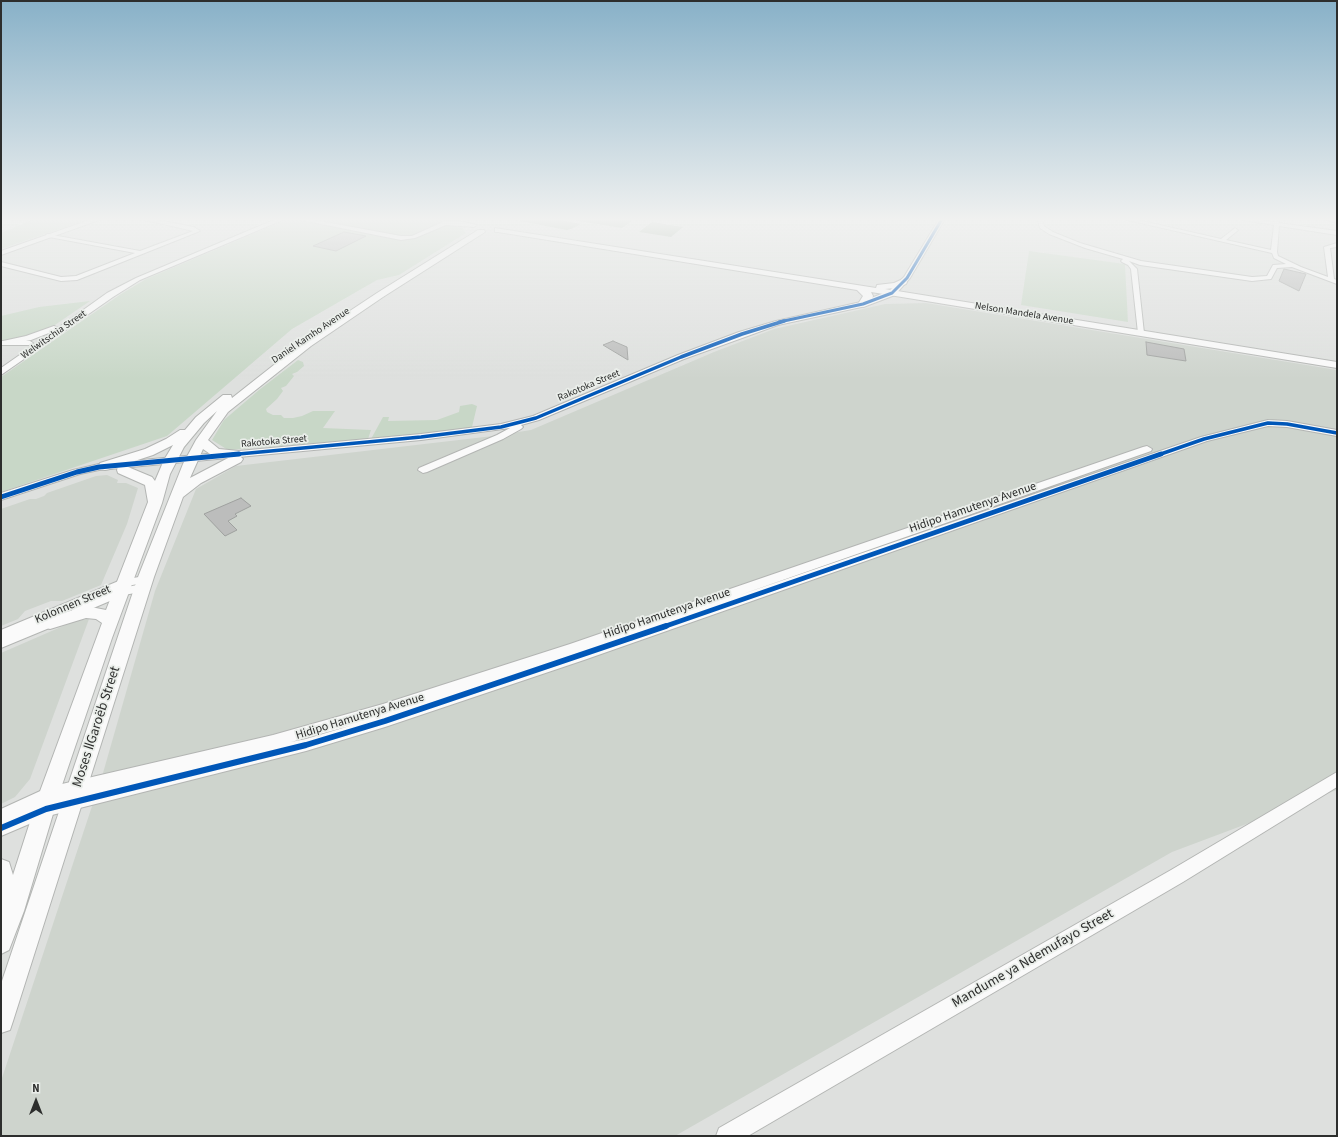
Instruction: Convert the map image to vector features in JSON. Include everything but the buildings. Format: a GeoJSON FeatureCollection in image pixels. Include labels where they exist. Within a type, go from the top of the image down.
{"type":"FeatureCollection","features":[{"type":"Feature","properties":{"kind":"main road","name":"Daniel Kamho Avenue"},"geometry":{"type":"LineString","coordinates":[[168,463],[179,445],[200,420],[226,397],[317,330],[408,272]]}},
{"type":"Feature","properties":{"kind":"main road","name":"Daniel Kamho Avenue"},"geometry":{"type":"LineString","coordinates":[[191,461],[202,440],[224,410],[307,344],[413,272]]}},
{"type":"Feature","properties":{"kind":"main road","name":"Nelson Mandela Avenue"},"geometry":{"type":"LineString","coordinates":[[759,272],[896,294],[928,297],[1337,365]]}},
{"type":"Feature","properties":{"kind":"main road","name":"Nelson Mandela Avenue"},"geometry":{"type":"LineString","coordinates":[[776,272],[873,287],[896,294]]}},
{"type":"Feature","properties":{"kind":"main road"},"geometry":{"type":"LineString","coordinates":[[873,287],[896,285],[906,281],[913,289],[928,297]]}},
{"type":"Feature","properties":{"kind":"main road"},"geometry":{"type":"LineString","coordinates":[[858,287],[866,292],[868,296],[863,304]]}},
{"type":"Feature","properties":{"kind":"main road"},"geometry":{"type":"LineString","coordinates":[[896,294],[928,297]]}},
{"type":"Feature","properties":{"kind":"main road","name":"Nelson Mandela Avenue"},"geometry":{"type":"LineString","coordinates":[[1141,332],[1337,362]]}},
{"type":"Feature","properties":{"kind":"main road"},"geometry":{"type":"LineString","coordinates":[[104,466],[129,460],[165,444],[178,437],[200,420]]}},
{"type":"Feature","properties":{"kind":"main road"},"geometry":{"type":"LineString","coordinates":[[202,440],[211,450],[217,453],[236,457]]}},
{"type":"Feature","properties":{"kind":"main road"},"geometry":{"type":"LineString","coordinates":[[179,494],[196,480],[236,457]]}},
{"type":"Feature","properties":{"kind":"main road","name":"Moses ǁGaroëb Street"},"geometry":{"type":"LineString","coordinates":[[1,942],[13,911],[47,801],[110,621],[134,586],[179,494],[191,461]]}},
{"type":"Feature","properties":{"kind":"main road","name":"Moses ǁGaroëb Street"},"geometry":{"type":"LineString","coordinates":[[1,1021],[75,794],[134,586],[155,503],[168,463]]}},
{"type":"Feature","properties":{"kind":"main road"},"geometry":{"type":"LineString","coordinates":[[123,470],[147,480],[151,484],[155,503]]}},
{"type":"Feature","properties":{"kind":"main road"},"geometry":{"type":"LineString","coordinates":[[50,623],[86,612],[100,614],[110,621]]}},
{"type":"Feature","properties":{"kind":"main road"},"geometry":{"type":"LineString","coordinates":[[1,869],[13,911]]}},
{"type":"Feature","properties":{"kind":"street"},"geometry":{"type":"LineString","coordinates":[[33,272],[61,279],[78,278],[93,272]]}},
{"type":"Feature","properties":{"kind":"street","name":"Welwitschia Street"},"geometry":{"type":"LineString","coordinates":[[1,372],[54,328],[98,298],[146,272]]}},
{"type":"Feature","properties":{"kind":"street","name":"Welwitschia Street"},"geometry":{"type":"LineString","coordinates":[[1,363],[50,336],[110,295],[138,279],[155,272]]}},
{"type":"Feature","properties":{"kind":"street"},"geometry":{"type":"LineString","coordinates":[[896,294],[911,272]]}},
{"type":"Feature","properties":{"kind":"street"},"geometry":{"type":"LineString","coordinates":[[1134,272],[1141,332]]}},
{"type":"Feature","properties":{"kind":"street"},"geometry":{"type":"LineString","coordinates":[[1203,272],[1252,279],[1269,278],[1272,272]]}},
{"type":"Feature","properties":{"kind":"street"},"geometry":{"type":"LineString","coordinates":[[1310,272],[1337,282]]}},
{"type":"Feature","properties":{"kind":"street"},"geometry":{"type":"LineString","coordinates":[[1330,272],[1331,280]]}},
{"type":"Feature","properties":{"kind":"street","name":"Rakotoka Street"},"geometry":{"type":"LineString","coordinates":[[236,457],[501,426],[543,415],[681,357],[748,332],[776,323],[863,304],[896,294]]}},
{"type":"Feature","properties":{"kind":"street","name":"Rakotoka Street"},"geometry":{"type":"LineString","coordinates":[[168,463],[460,437],[518,427],[547,418],[748,335],[896,294]]}},
{"type":"Feature","properties":{"kind":"street"},"geometry":{"type":"LineString","coordinates":[[3,343],[28,338],[54,328]]}},
{"type":"Feature","properties":{"kind":"street"},"geometry":{"type":"LineString","coordinates":[[3,343],[30,347]]}},
{"type":"Feature","properties":{"kind":"street","name":"Hidipo Hamutenya Avenue"},"geometry":{"type":"LineString","coordinates":[[1,817],[47,801],[383,710],[575,648],[972,509],[1150,448],[1196,434],[1262,418],[1337,429]]}},
{"type":"Feature","properties":{"kind":"street","name":"Hidipo Hamutenya Avenue"},"geometry":{"type":"LineString","coordinates":[[75,794],[294,748],[385,721],[579,656],[1204,439],[1268,423],[1287,424],[1337,433]]}},
{"type":"Feature","properties":{"kind":"street"},"geometry":{"type":"LineString","coordinates":[[423,470],[518,427]]}},
{"type":"Feature","properties":{"kind":"street"},"geometry":{"type":"LineString","coordinates":[[1,497],[76,472],[104,466],[168,463]]}},
{"type":"Feature","properties":{"kind":"street"},"geometry":{"type":"LineString","coordinates":[[1,503],[86,474],[168,463]]}},
{"type":"Feature","properties":{"kind":"street","name":"Kolonnen Street"},"geometry":{"type":"LineString","coordinates":[[1,644],[134,586]]}},
{"type":"Feature","properties":{"kind":"street","name":"Kolonnen Street"},"geometry":{"type":"LineString","coordinates":[[1,635],[134,586]]}},
{"type":"Feature","properties":{"kind":"street","name":"Mandume ya Ndemufayo Street"},"geometry":{"type":"LineString","coordinates":[[727,1136],[1177,876],[1337,779]]}},
{"type":"Feature","properties":{"kind":"street","name":"Hidipo Hamutenya Avenue"},"geometry":{"type":"LineString","coordinates":[[1,828],[47,801]]}},
{"type":"Feature","properties":{"kind":"shaded area"},"geometry":{"type":"Polygon","coordinates":[[[162,272],[404,272],[399,275],[377,280],[292,329],[167,436],[1,492],[1,377],[121,294],[146,279],[162,272]]]}},
{"type":"Feature","properties":{"kind":"shaded area"},"geometry":{"type":"Polygon","coordinates":[[[1026,272],[1125,272],[1128,322],[1021,305],[1026,272]]]}},
{"type":"Feature","properties":{"kind":"shaded area"},"geometry":{"type":"Polygon","coordinates":[[[90,301],[52,327],[7,341],[1,341],[1,316],[39,307],[90,301]]]}},
{"type":"Feature","properties":{"kind":"shaded area"},"geometry":{"type":"Polygon","coordinates":[[[926,303],[1337,370],[1337,790],[1172,852],[675,1136],[1,1136],[1,1081],[103,773],[155,591],[196,489],[236,466],[493,436],[531,430],[714,352],[774,329],[885,304],[926,303]]]}},
{"type":"Feature","properties":{"kind":"shaded area"},"geometry":{"type":"Polygon","coordinates":[[[298,360],[303,362],[304,366],[292,374],[294,376],[286,386],[281,388],[283,391],[266,409],[267,412],[273,415],[281,415],[284,418],[293,418],[313,411],[335,411],[323,428],[371,430],[368,439],[228,450],[212,440],[224,420],[259,390],[298,360]]]}},
{"type":"Feature","properties":{"kind":"shaded area"},"geometry":{"type":"Polygon","coordinates":[[[472,404],[477,406],[472,427],[446,432],[371,439],[383,417],[389,417],[388,421],[437,420],[459,412],[460,406],[472,404]]]}},
{"type":"Feature","properties":{"kind":"shaded area"},"geometry":{"type":"Polygon","coordinates":[[[107,475],[118,480],[117,483],[126,483],[138,488],[127,524],[101,585],[62,601],[51,601],[25,611],[18,619],[1,626],[1,509],[30,499],[36,499],[47,493],[96,476],[107,475]]]}},
{"type":"Feature","properties":{"kind":"shaded area"},"geometry":{"type":"Polygon","coordinates":[[[89,619],[30,779],[15,797],[1,804],[1,653],[77,620],[89,619]]]}},
{"type":"Feature","properties":{"kind":"cycle path"},"geometry":{"type":"LineString","coordinates":[[1,497],[77,472],[99,467],[421,437],[501,427],[536,418],[681,357],[742,334],[776,323],[863,304],[885,296],[892,293],[907,278],[911,272]]}},
{"type":"Feature","properties":{"kind":"cycle path"},"geometry":{"type":"LineString","coordinates":[[1,828],[46,809],[306,745],[385,721],[579,656],[1204,439],[1268,423],[1287,424],[1337,433]]}}]}
